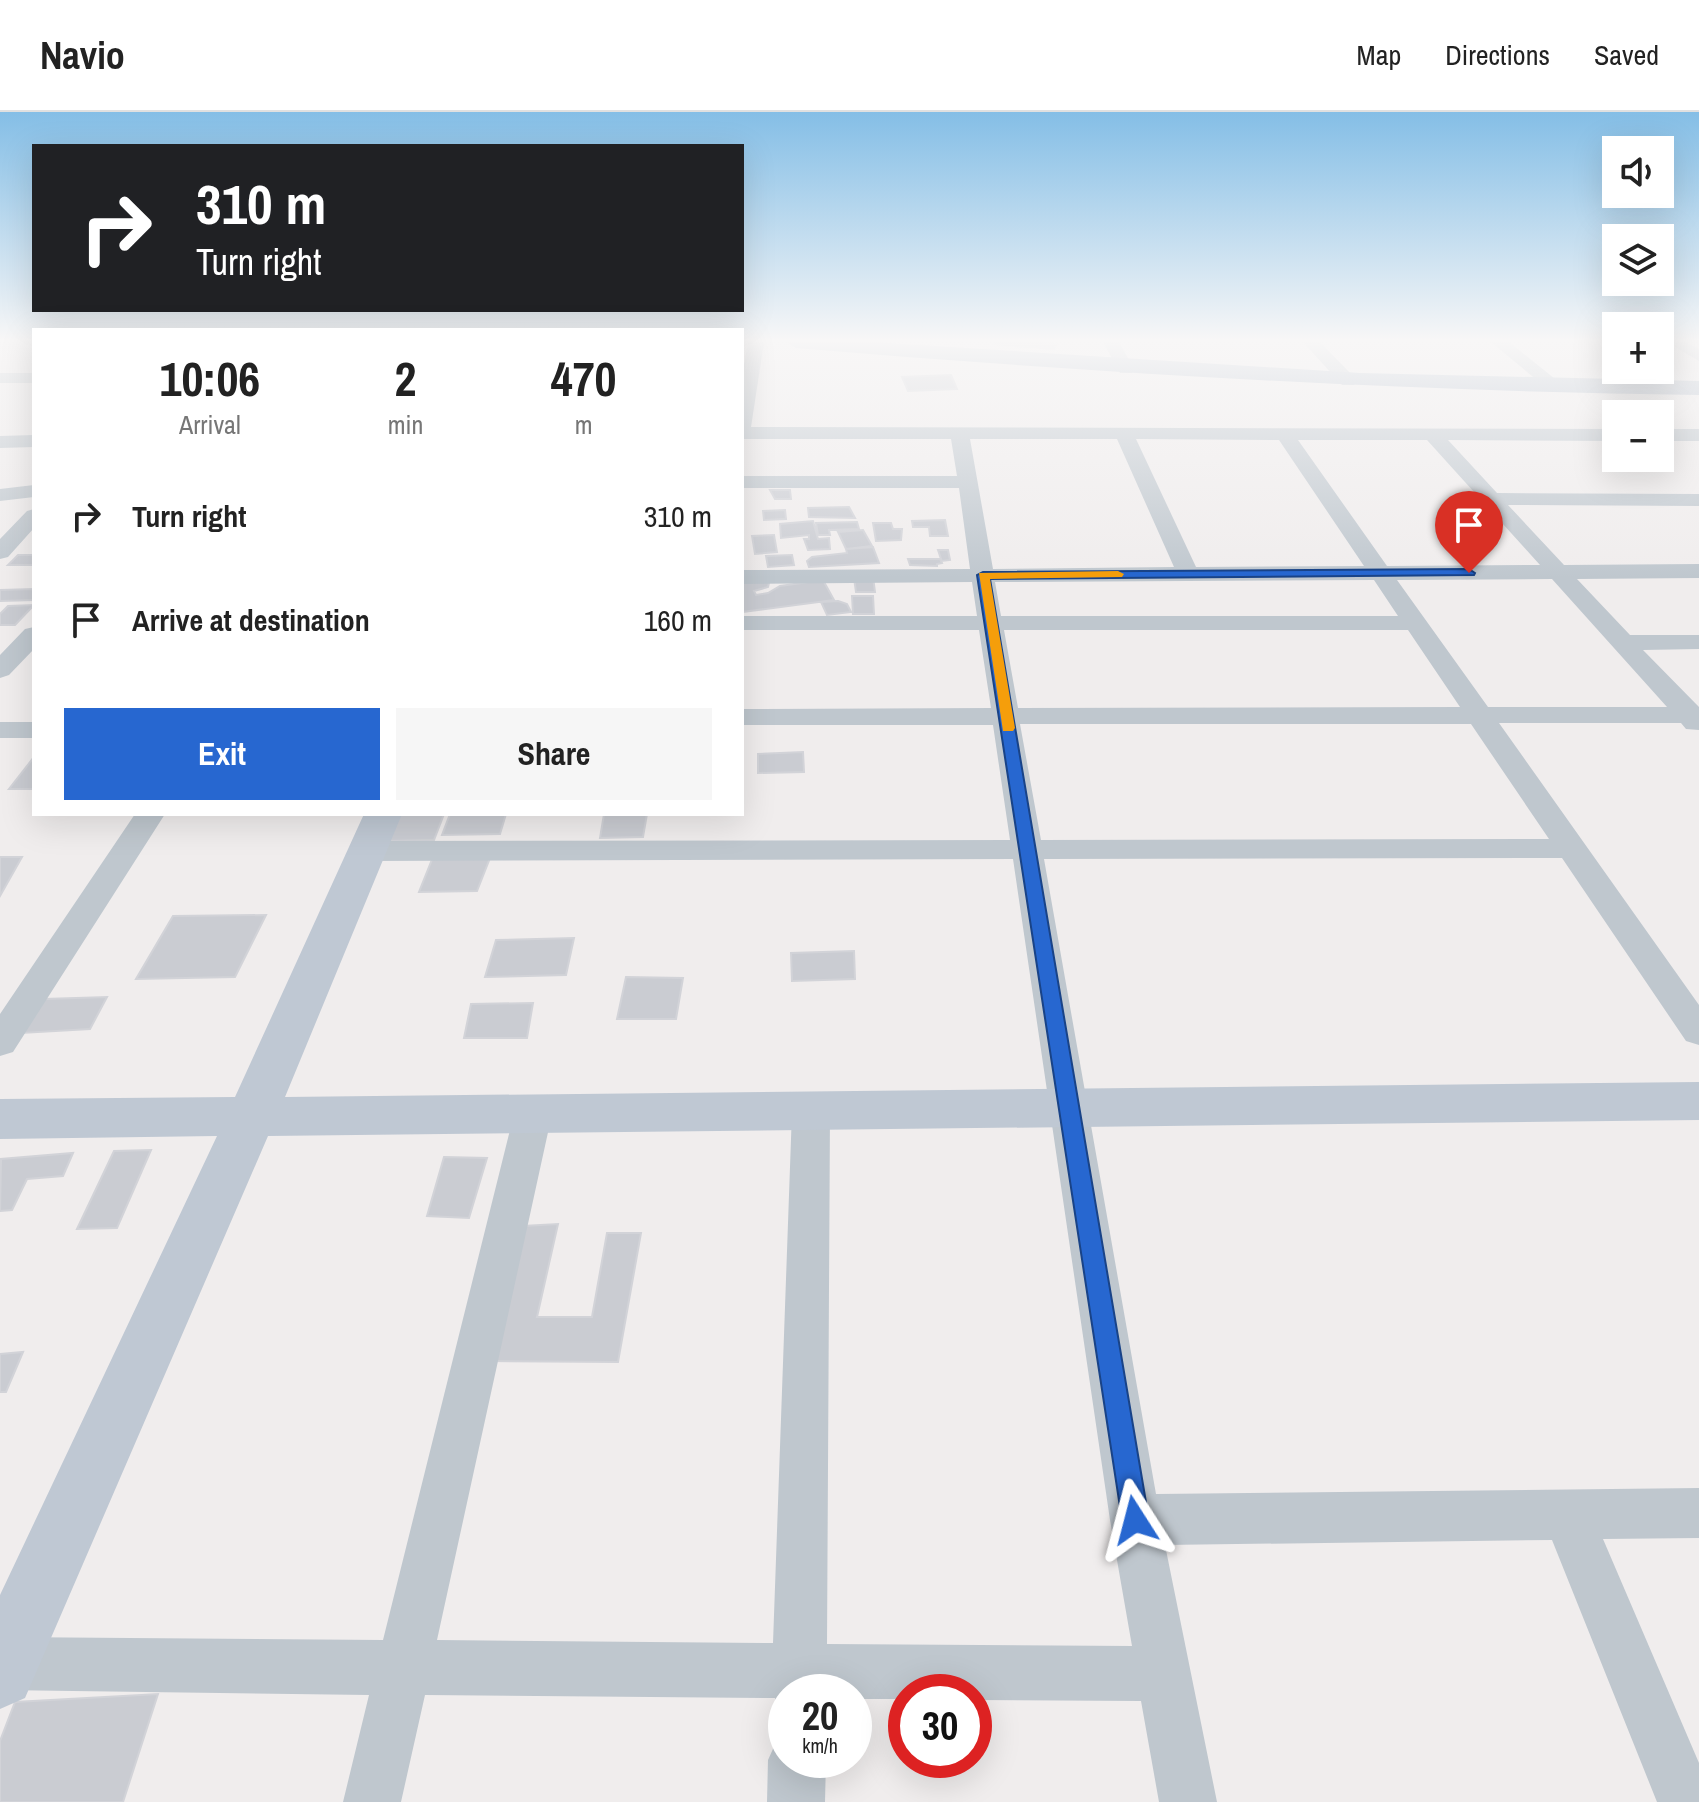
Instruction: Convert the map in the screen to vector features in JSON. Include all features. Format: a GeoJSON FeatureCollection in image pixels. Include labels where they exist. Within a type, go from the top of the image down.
{"type":"FeatureCollection","features":[{"type":"Feature","properties":{"kind":"street"},"geometry":{"type":"LineString","coordinates":[[744,431],[1602,435]]}},
{"type":"Feature","properties":{"kind":"street"},"geometry":{"type":"LineString","coordinates":[[960,434],[1135,1520],[1188,1802]]}},
{"type":"Feature","properties":{"kind":"street"},"geometry":{"type":"LineString","coordinates":[[1124,434],[1188,574]]}},
{"type":"Feature","properties":{"kind":"street"},"geometry":{"type":"LineString","coordinates":[[1284,434],[1699,1032]]}},
{"type":"Feature","properties":{"kind":"street"},"geometry":{"type":"LineString","coordinates":[[1432,434],[1696,719]]}},
{"type":"Feature","properties":{"kind":"street"},"geometry":{"type":"LineString","coordinates":[[1674,435],[1697,436]]}},
{"type":"Feature","properties":{"kind":"street"},"geometry":{"type":"LineString","coordinates":[[0,442],[32,441]]}},
{"type":"Feature","properties":{"kind":"street"},"geometry":{"type":"LineString","coordinates":[[744,482],[968,482]]}},
{"type":"Feature","properties":{"kind":"street"},"geometry":{"type":"LineString","coordinates":[[0,495],[32,491]]}},
{"type":"Feature","properties":{"kind":"street"},"geometry":{"type":"LineString","coordinates":[[1491,499],[1699,500]]}},
{"type":"Feature","properties":{"kind":"street"},"geometry":{"type":"LineString","coordinates":[[1,551],[32,517]]}},
{"type":"Feature","properties":{"kind":"street"},"geometry":{"type":"LineString","coordinates":[[1,551],[32,550]]}},
{"type":"Feature","properties":{"kind":"street"},"geometry":{"type":"LineString","coordinates":[[744,577],[1699,571]]}},
{"type":"Feature","properties":{"kind":"street"},"geometry":{"type":"LineString","coordinates":[[744,623],[1415,623]]}},
{"type":"Feature","properties":{"kind":"street"},"geometry":{"type":"LineString","coordinates":[[0,630],[32,632]]}},
{"type":"Feature","properties":{"kind":"street"},"geometry":{"type":"LineString","coordinates":[[0,670],[32,634]]}},
{"type":"Feature","properties":{"kind":"street"},"geometry":{"type":"LineString","coordinates":[[1623,643],[1699,642]]}},
{"type":"Feature","properties":{"kind":"street"},"geometry":{"type":"LineString","coordinates":[[744,717],[1696,719]]}},
{"type":"Feature","properties":{"kind":"street"},"geometry":{"type":"LineString","coordinates":[[0,730],[32,730]]}},
{"type":"Feature","properties":{"kind":"street"},"geometry":{"type":"LineString","coordinates":[[0,1043],[149,816]]}},
{"type":"Feature","properties":{"kind":"street"},"geometry":{"type":"LineString","coordinates":[[768,1680],[404,1667],[2,1668],[251,1117],[375,833],[1027,849],[1571,848]]}},
{"type":"Feature","properties":{"kind":"street"},"geometry":{"type":"LineString","coordinates":[[0,1119],[1699,1101]]}},
{"type":"Feature","properties":{"kind":"street"},"geometry":{"type":"LineString","coordinates":[[799,1674],[811,1111]]}},
{"type":"Feature","properties":{"kind":"street"},"geometry":{"type":"LineString","coordinates":[[372,1802],[533,1114]]}},
{"type":"Feature","properties":{"kind":"street"},"geometry":{"type":"LineString","coordinates":[[1135,1520],[1699,1513]]}},
{"type":"Feature","properties":{"kind":"street"},"geometry":{"type":"LineString","coordinates":[[1567,1515],[1686,1802]]}},
{"type":"Feature","properties":{"kind":"street"},"geometry":{"type":"LineString","coordinates":[[872,1680],[1164,1674]]}},
{"type":"Feature","properties":{"kind":"street"},"geometry":{"type":"LineString","coordinates":[[796,1802],[797,1778]]}},
{"type":"Feature","properties":{"kind":"building"},"geometry":{"type":"Polygon","coordinates":[[[770,490],[790,490],[791,499],[775,499],[770,490]]]}},
{"type":"Feature","properties":{"kind":"building"},"geometry":{"type":"Polygon","coordinates":[[[849,507],[855,518],[809,517],[808,508],[849,507]]]}},
{"type":"Feature","properties":{"kind":"building"},"geometry":{"type":"Polygon","coordinates":[[[785,510],[786,519],[764,520],[763,511],[785,510]]]}},
{"type":"Feature","properties":{"kind":"building"},"geometry":{"type":"Polygon","coordinates":[[[945,520],[948,536],[930,536],[929,527],[913,527],[912,521],[945,520]]]}},
{"type":"Feature","properties":{"kind":"building"},"geometry":{"type":"Polygon","coordinates":[[[813,521],[818,539],[829,538],[830,549],[808,550],[804,539],[809,539],[809,535],[781,538],[780,524],[813,521]]]}},
{"type":"Feature","properties":{"kind":"building"},"geometry":{"type":"Polygon","coordinates":[[[857,522],[859,529],[829,530],[830,535],[818,535],[816,523],[857,522]]]}},
{"type":"Feature","properties":{"kind":"building"},"geometry":{"type":"Polygon","coordinates":[[[873,523],[891,523],[893,529],[902,529],[901,540],[876,541],[873,523]]]}},
{"type":"Feature","properties":{"kind":"building"},"geometry":{"type":"Polygon","coordinates":[[[863,530],[872,546],[846,549],[838,532],[863,530]]]}},
{"type":"Feature","properties":{"kind":"building"},"geometry":{"type":"Polygon","coordinates":[[[774,535],[777,552],[755,554],[752,536],[774,535]]]}},
{"type":"Feature","properties":{"kind":"building"},"geometry":{"type":"Polygon","coordinates":[[[873,547],[879,563],[809,567],[807,561],[812,557],[847,553],[846,549],[873,547]]]}},
{"type":"Feature","properties":{"kind":"building"},"geometry":{"type":"Polygon","coordinates":[[[938,550],[948,550],[950,560],[941,561],[937,566],[910,565],[908,559],[941,559],[938,550]]]}},
{"type":"Feature","properties":{"kind":"building"},"geometry":{"type":"Polygon","coordinates":[[[18,555],[32,555],[32,565],[8,565],[18,555]]]}},
{"type":"Feature","properties":{"kind":"building"},"geometry":{"type":"Polygon","coordinates":[[[792,555],[794,565],[768,567],[766,556],[792,555]]]}},
{"type":"Feature","properties":{"kind":"building"},"geometry":{"type":"Polygon","coordinates":[[[873,577],[875,592],[856,592],[854,578],[873,577]]]}},
{"type":"Feature","properties":{"kind":"building"},"geometry":{"type":"Polygon","coordinates":[[[770,579],[768,587],[754,591],[756,595],[780,586],[823,580],[834,600],[744,612],[744,583],[770,579]]]}},
{"type":"Feature","properties":{"kind":"building"},"geometry":{"type":"Polygon","coordinates":[[[32,589],[32,600],[0,601],[0,590],[32,589]]]}},
{"type":"Feature","properties":{"kind":"building"},"geometry":{"type":"Polygon","coordinates":[[[852,596],[873,596],[874,614],[853,614],[852,596]]]}},
{"type":"Feature","properties":{"kind":"building"},"geometry":{"type":"Polygon","coordinates":[[[821,602],[847,604],[851,612],[827,615],[821,602]]]}},
{"type":"Feature","properties":{"kind":"building"},"geometry":{"type":"Polygon","coordinates":[[[8,606],[32,607],[15,625],[0,625],[0,614],[8,606]]]}},
{"type":"Feature","properties":{"kind":"building"},"geometry":{"type":"Polygon","coordinates":[[[803,752],[804,772],[758,773],[758,754],[803,752]]]}},
{"type":"Feature","properties":{"kind":"building"},"geometry":{"type":"Polygon","coordinates":[[[32,760],[32,789],[9,789],[32,760]]]}},
{"type":"Feature","properties":{"kind":"building"},"geometry":{"type":"Polygon","coordinates":[[[393,816],[443,816],[434,840],[383,841],[393,816]]]}},
{"type":"Feature","properties":{"kind":"building"},"geometry":{"type":"Polygon","coordinates":[[[449,816],[505,816],[500,834],[442,835],[449,816]]]}},
{"type":"Feature","properties":{"kind":"building"},"geometry":{"type":"Polygon","coordinates":[[[604,816],[647,816],[643,837],[600,838],[604,816]]]}},
{"type":"Feature","properties":{"kind":"building"},"geometry":{"type":"Polygon","coordinates":[[[0,857],[22,857],[0,896],[0,857]]]}},
{"type":"Feature","properties":{"kind":"building"},"geometry":{"type":"Polygon","coordinates":[[[433,857],[490,858],[477,891],[419,892],[433,857]]]}},
{"type":"Feature","properties":{"kind":"building"},"geometry":{"type":"Polygon","coordinates":[[[266,915],[235,977],[136,979],[173,916],[266,915]]]}},
{"type":"Feature","properties":{"kind":"building"},"geometry":{"type":"Polygon","coordinates":[[[574,938],[566,975],[485,977],[496,940],[574,938]]]}},
{"type":"Feature","properties":{"kind":"building"},"geometry":{"type":"Polygon","coordinates":[[[854,951],[855,979],[792,981],[791,953],[854,951]]]}},
{"type":"Feature","properties":{"kind":"building"},"geometry":{"type":"Polygon","coordinates":[[[626,977],[683,978],[676,1019],[617,1019],[626,977]]]}},
{"type":"Feature","properties":{"kind":"building"},"geometry":{"type":"Polygon","coordinates":[[[107,997],[90,1029],[22,1033],[44,999],[107,997]]]}},
{"type":"Feature","properties":{"kind":"building"},"geometry":{"type":"Polygon","coordinates":[[[533,1003],[527,1038],[464,1038],[471,1004],[533,1003]]]}},
{"type":"Feature","properties":{"kind":"building"},"geometry":{"type":"Polygon","coordinates":[[[151,1150],[117,1228],[77,1229],[114,1151],[151,1150]]]}},
{"type":"Feature","properties":{"kind":"building"},"geometry":{"type":"Polygon","coordinates":[[[73,1153],[63,1176],[27,1179],[12,1210],[0,1211],[1,1159],[73,1153]]]}},
{"type":"Feature","properties":{"kind":"building"},"geometry":{"type":"Polygon","coordinates":[[[444,1157],[487,1158],[469,1218],[427,1216],[444,1157]]]}},
{"type":"Feature","properties":{"kind":"building"},"geometry":{"type":"Polygon","coordinates":[[[558,1224],[537,1317],[592,1317],[607,1233],[641,1233],[618,1362],[491,1361],[523,1226],[558,1224]]]}},
{"type":"Feature","properties":{"kind":"building"},"geometry":{"type":"Polygon","coordinates":[[[23,1352],[6,1392],[0,1392],[0,1354],[23,1352]]]}},
{"type":"Feature","properties":{"kind":"building"},"geometry":{"type":"Polygon","coordinates":[[[158,1694],[123,1802],[0,1802],[0,1741],[15,1702],[158,1694]]]}},
{"type":"Feature","properties":{"kind":"slow traffic"},"geometry":{"type":"LineString","coordinates":[[1008,728],[983,575],[1118,574]]}},
{"type":"Feature","properties":{"kind":"route"},"geometry":{"type":"LineString","coordinates":[[1135,1520],[983,575],[1469,573]]}}]}
